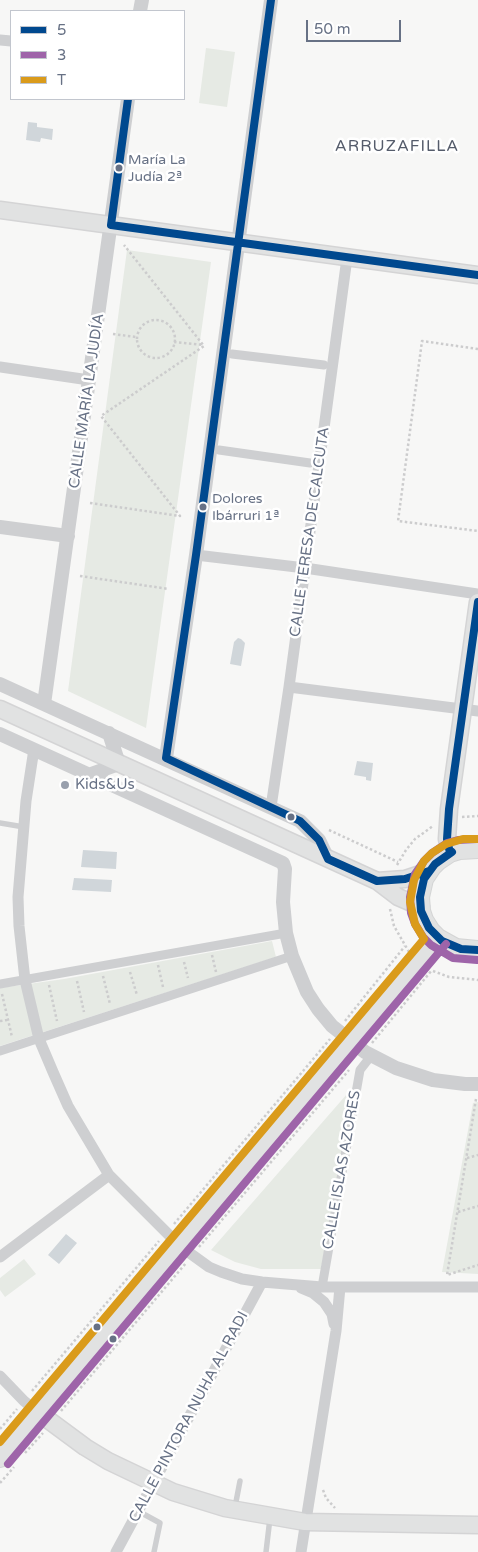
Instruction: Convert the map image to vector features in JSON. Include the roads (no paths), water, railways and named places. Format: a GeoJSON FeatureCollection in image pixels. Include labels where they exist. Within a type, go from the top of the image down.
{"type":"FeatureCollection","features":[{"type":"Feature","properties":{"kind":"main road"},"geometry":{"type":"LineString","coordinates":[[0,210],[478,275]]}},
{"type":"Feature","properties":{"kind":"main road"},"geometry":{"type":"LineString","coordinates":[[450,853],[447,838],[448,820],[470,710],[478,602]]}},
{"type":"Feature","properties":{"kind":"main road"},"geometry":{"type":"LineString","coordinates":[[0,709],[377,881],[398,897],[421,906]]}},
{"type":"Feature","properties":{"kind":"main road"},"geometry":{"type":"LineString","coordinates":[[478,849],[465,849],[450,853],[438,860],[429,871],[421,888],[421,906],[426,924],[438,938],[456,948],[478,950]]}},
{"type":"Feature","properties":{"kind":"main road"},"geometry":{"type":"LineString","coordinates":[[377,881],[405,879],[429,871]]}},
{"type":"Feature","properties":{"kind":"main road"},"geometry":{"type":"LineString","coordinates":[[0,1458],[45,1418],[356,1045],[438,938]]}},
{"type":"Feature","properties":{"kind":"main road"},"geometry":{"type":"LineString","coordinates":[[45,1418],[108,1461],[153,1483],[196,1499],[234,1510],[305,1522],[478,1524]]}},
{"type":"Feature","properties":{"kind":"street"},"geometry":{"type":"LineString","coordinates":[[166,758],[196,555],[271,0]]}},
{"type":"Feature","properties":{"kind":"street","name":"CALLE MARÍA LA JUDÍA"},"geometry":{"type":"LineString","coordinates":[[44,704],[128,100]]}},
{"type":"Feature","properties":{"kind":"street","name":"CALLE TERESA DE CALCUTA"},"geometry":{"type":"LineString","coordinates":[[271,807],[348,258]]}},
{"type":"Feature","properties":{"kind":"street"},"geometry":{"type":"LineString","coordinates":[[232,354],[324,365]]}},
{"type":"Feature","properties":{"kind":"street"},"geometry":{"type":"LineString","coordinates":[[0,367],[90,380]]}},
{"type":"Feature","properties":{"kind":"street"},"geometry":{"type":"LineString","coordinates":[[219,450],[310,463]]}},
{"type":"Feature","properties":{"kind":"street"},"geometry":{"type":"LineString","coordinates":[[0,527],[68,536]]}},
{"type":"Feature","properties":{"kind":"street"},"geometry":{"type":"LineString","coordinates":[[196,555],[305,568],[478,594]]}},
{"type":"Feature","properties":{"kind":"street"},"geometry":{"type":"LineString","coordinates":[[0,684],[300,820],[319,840],[328,859]]}},
{"type":"Feature","properties":{"kind":"street"},"geometry":{"type":"LineString","coordinates":[[289,686],[470,710]]}},
{"type":"Feature","properties":{"kind":"street"},"geometry":{"type":"LineString","coordinates":[[90,774],[120,764],[109,733]]}},
{"type":"Feature","properties":{"kind":"street"},"geometry":{"type":"LineString","coordinates":[[0,734],[280,861],[285,869],[283,902],[286,933],[292,956],[307,992],[318,1009],[356,1045],[396,1068],[432,1080],[478,1084]]}},
{"type":"Feature","properties":{"kind":"street"},"geometry":{"type":"LineString","coordinates":[[34,749],[24,827],[18,897],[25,980],[39,1039],[68,1106],[109,1175],[166,1234],[186,1250],[221,1272],[242,1279],[295,1285],[340,1287],[478,1287]]}},
{"type":"Feature","properties":{"kind":"street"},"geometry":{"type":"LineString","coordinates":[[0,987],[25,980],[286,933]]}},
{"type":"Feature","properties":{"kind":"street"},"geometry":{"type":"LineString","coordinates":[[0,1051],[292,956]]}},
{"type":"Feature","properties":{"kind":"street","name":"CALLE ISLAS AZORES"},"geometry":{"type":"LineString","coordinates":[[322,1286],[360,1070],[356,1045]]}},
{"type":"Feature","properties":{"kind":"street"},"geometry":{"type":"LineString","coordinates":[[0,1257],[109,1175]]}},
{"type":"Feature","properties":{"kind":"street","name":"CALLE PINTORA NUHA AL RADI"},"geometry":{"type":"LineString","coordinates":[[116,1552],[262,1282]]}},
{"type":"Feature","properties":{"kind":"street"},"geometry":{"type":"LineString","coordinates":[[295,1285],[324,1302],[332,1314],[336,1331]]}},
{"type":"Feature","properties":{"kind":"street"},"geometry":{"type":"LineString","coordinates":[[301,1552],[336,1331],[340,1287]]}},
{"type":"Feature","properties":{"kind":"street"},"geometry":{"type":"LineString","coordinates":[[0,1376],[24,1401],[45,1418]]}},
{"type":"Feature","properties":{"kind":"lane"},"geometry":{"type":"LineString","coordinates":[[0,823],[24,827]]}},
{"type":"Feature","properties":{"kind":"lane"},"geometry":{"type":"LineString","coordinates":[[234,1510],[240,1481]]}},
{"type":"Feature","properties":{"kind":"lane"},"geometry":{"type":"LineString","coordinates":[[138,1511],[160,1523],[154,1552]]}},
{"type":"Feature","properties":{"kind":"lane"},"geometry":{"type":"LineString","coordinates":[[266,1552],[270,1516]]}},
{"type":"Feature","properties":{"kind":"place","name":"María La Judía 2ª"},"geometry":{"type":"Point","coordinates":[119,168]}},
{"type":"Feature","properties":{"kind":"place","name":"Dolores Ibárruri 1ª"},"geometry":{"type":"Point","coordinates":[203,507]}},
{"type":"Feature","properties":{"kind":"place","name":"Kids&Us"},"geometry":{"type":"Point","coordinates":[65,785]}},
{"type":"Feature","properties":{"kind":"district","name":"ARRUZAFILLA"},"geometry":{"type":"Point","coordinates":[397,147]}}]}
